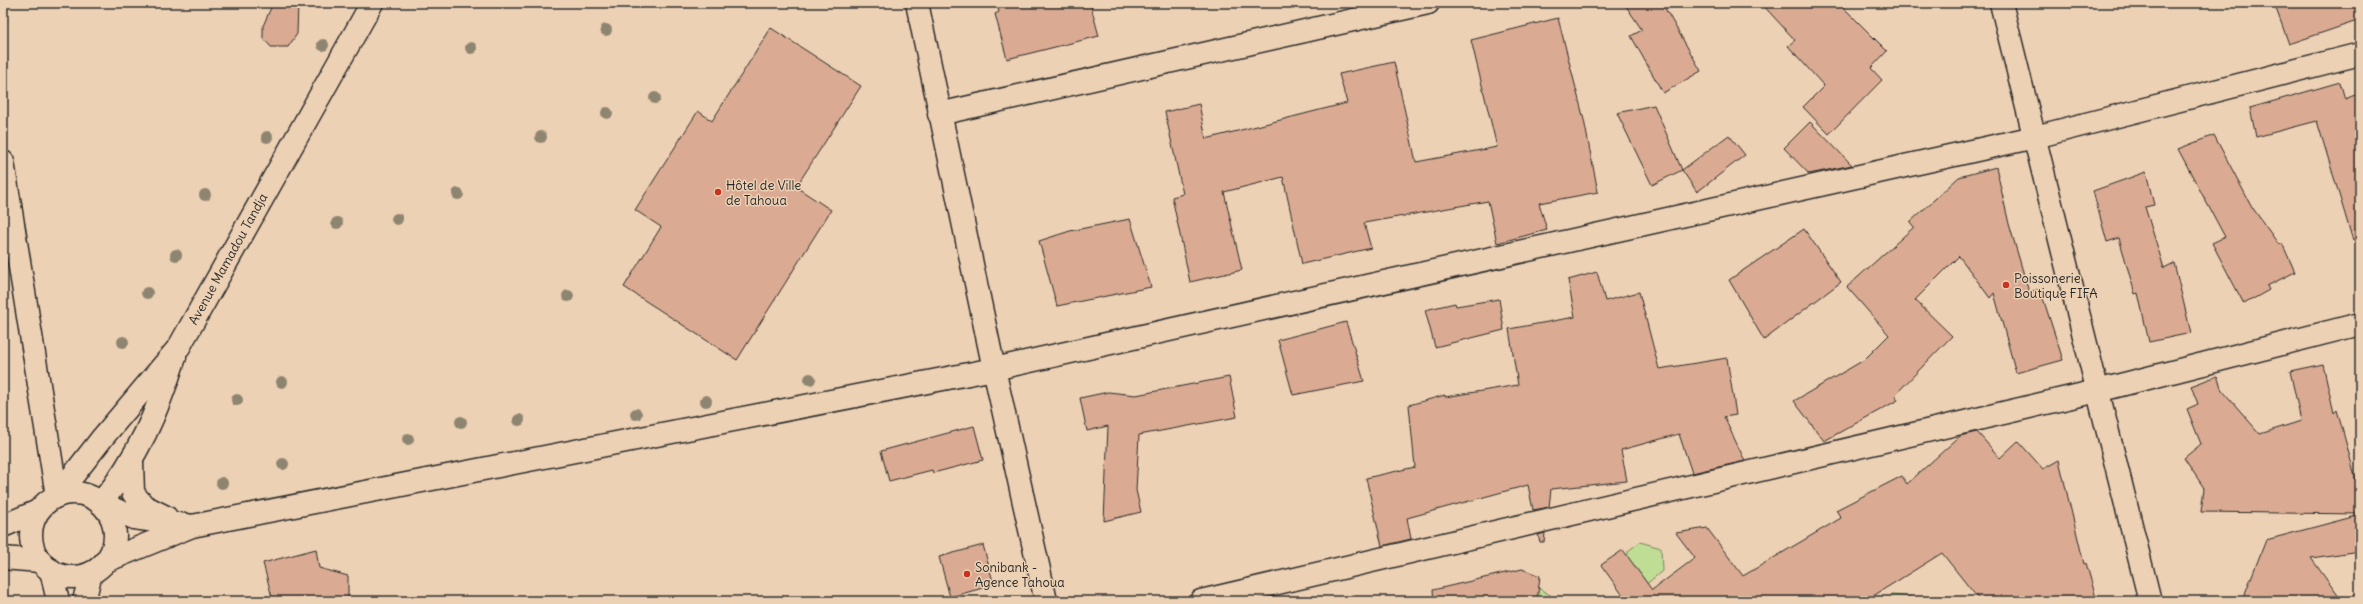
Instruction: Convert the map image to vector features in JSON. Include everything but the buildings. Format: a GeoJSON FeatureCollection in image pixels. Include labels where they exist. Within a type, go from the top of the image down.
{"type":"FeatureCollection","features":[{"type":"Feature","properties":{"kind":"street","name":"Avenue Mamadou Tandja"},"geometry":{"type":"LineString","coordinates":[[56,496],[103,436],[179,347],[372,3]]}},
{"type":"Feature","properties":{"kind":"street"},"geometry":{"type":"LineString","coordinates":[[917,3],[939,114],[994,369],[1046,601]]}},
{"type":"Feature","properties":{"kind":"street"},"geometry":{"type":"LineString","coordinates":[[939,114],[1428,3]]}},
{"type":"Feature","properties":{"kind":"street"},"geometry":{"type":"LineString","coordinates":[[2000,3],[2035,137],[2150,601]]}},
{"type":"Feature","properties":{"kind":"street"},"geometry":{"type":"LineString","coordinates":[[3,558],[46,565],[64,576],[78,577],[192,526],[994,369],[2035,137],[2360,54]]}},
{"type":"Feature","properties":{"kind":"street"},"geometry":{"type":"LineString","coordinates":[[3,162],[56,496]]}},
{"type":"Feature","properties":{"kind":"street"},"geometry":{"type":"LineString","coordinates":[[1200,601],[2097,391],[2360,324]]}},
{"type":"Feature","properties":{"kind":"street"},"geometry":{"type":"LineString","coordinates":[[101,503],[132,462],[158,408],[179,347]]}},
{"type":"Feature","properties":{"kind":"street"},"geometry":{"type":"LineString","coordinates":[[132,462],[132,493],[144,506],[160,515],[192,526]]}},
{"type":"Feature","properties":{"kind":"street"},"geometry":{"type":"LineString","coordinates":[[58,601],[46,565],[34,549],[31,536],[33,523],[38,511],[46,502],[56,496],[80,493],[91,496],[101,503],[134,518],[192,526]]}},
{"type":"Feature","properties":{"kind":"street"},"geometry":{"type":"LineString","coordinates":[[84,601],[99,567],[112,550],[116,538],[114,525],[109,513],[101,503]]}},
{"type":"Feature","properties":{"kind":"street"},"geometry":{"type":"LineString","coordinates":[[3,526],[38,511]]}},
{"type":"Feature","properties":{"kind":"green space"},"geometry":{"type":"Polygon","coordinates":[[[1640,542],[1661,548],[1662,571],[1643,587],[1628,565],[1628,551],[1640,542]]]}},
{"type":"Feature","properties":{"kind":"green space"},"geometry":{"type":"Polygon","coordinates":[[[1538,588],[1557,599],[1557,601],[1528,601],[1538,588]]]}},
{"type":"Feature","properties":{"kind":"green space"},"geometry":{"type":"Polygon","coordinates":[[[1892,595],[1913,597],[1917,601],[1889,601],[1892,595]]]}},
{"type":"Feature","properties":{"kind":"place","name":"Hôtel de Ville de Tahoua"},"geometry":{"type":"Point","coordinates":[718,192]}},
{"type":"Feature","properties":{"kind":"place","name":"Poissonerie Boutique FIFA"},"geometry":{"type":"Point","coordinates":[2006,285]}},
{"type":"Feature","properties":{"kind":"place","name":"Sonibank - Agence Tahoua"},"geometry":{"type":"Point","coordinates":[967,574]}}]}
